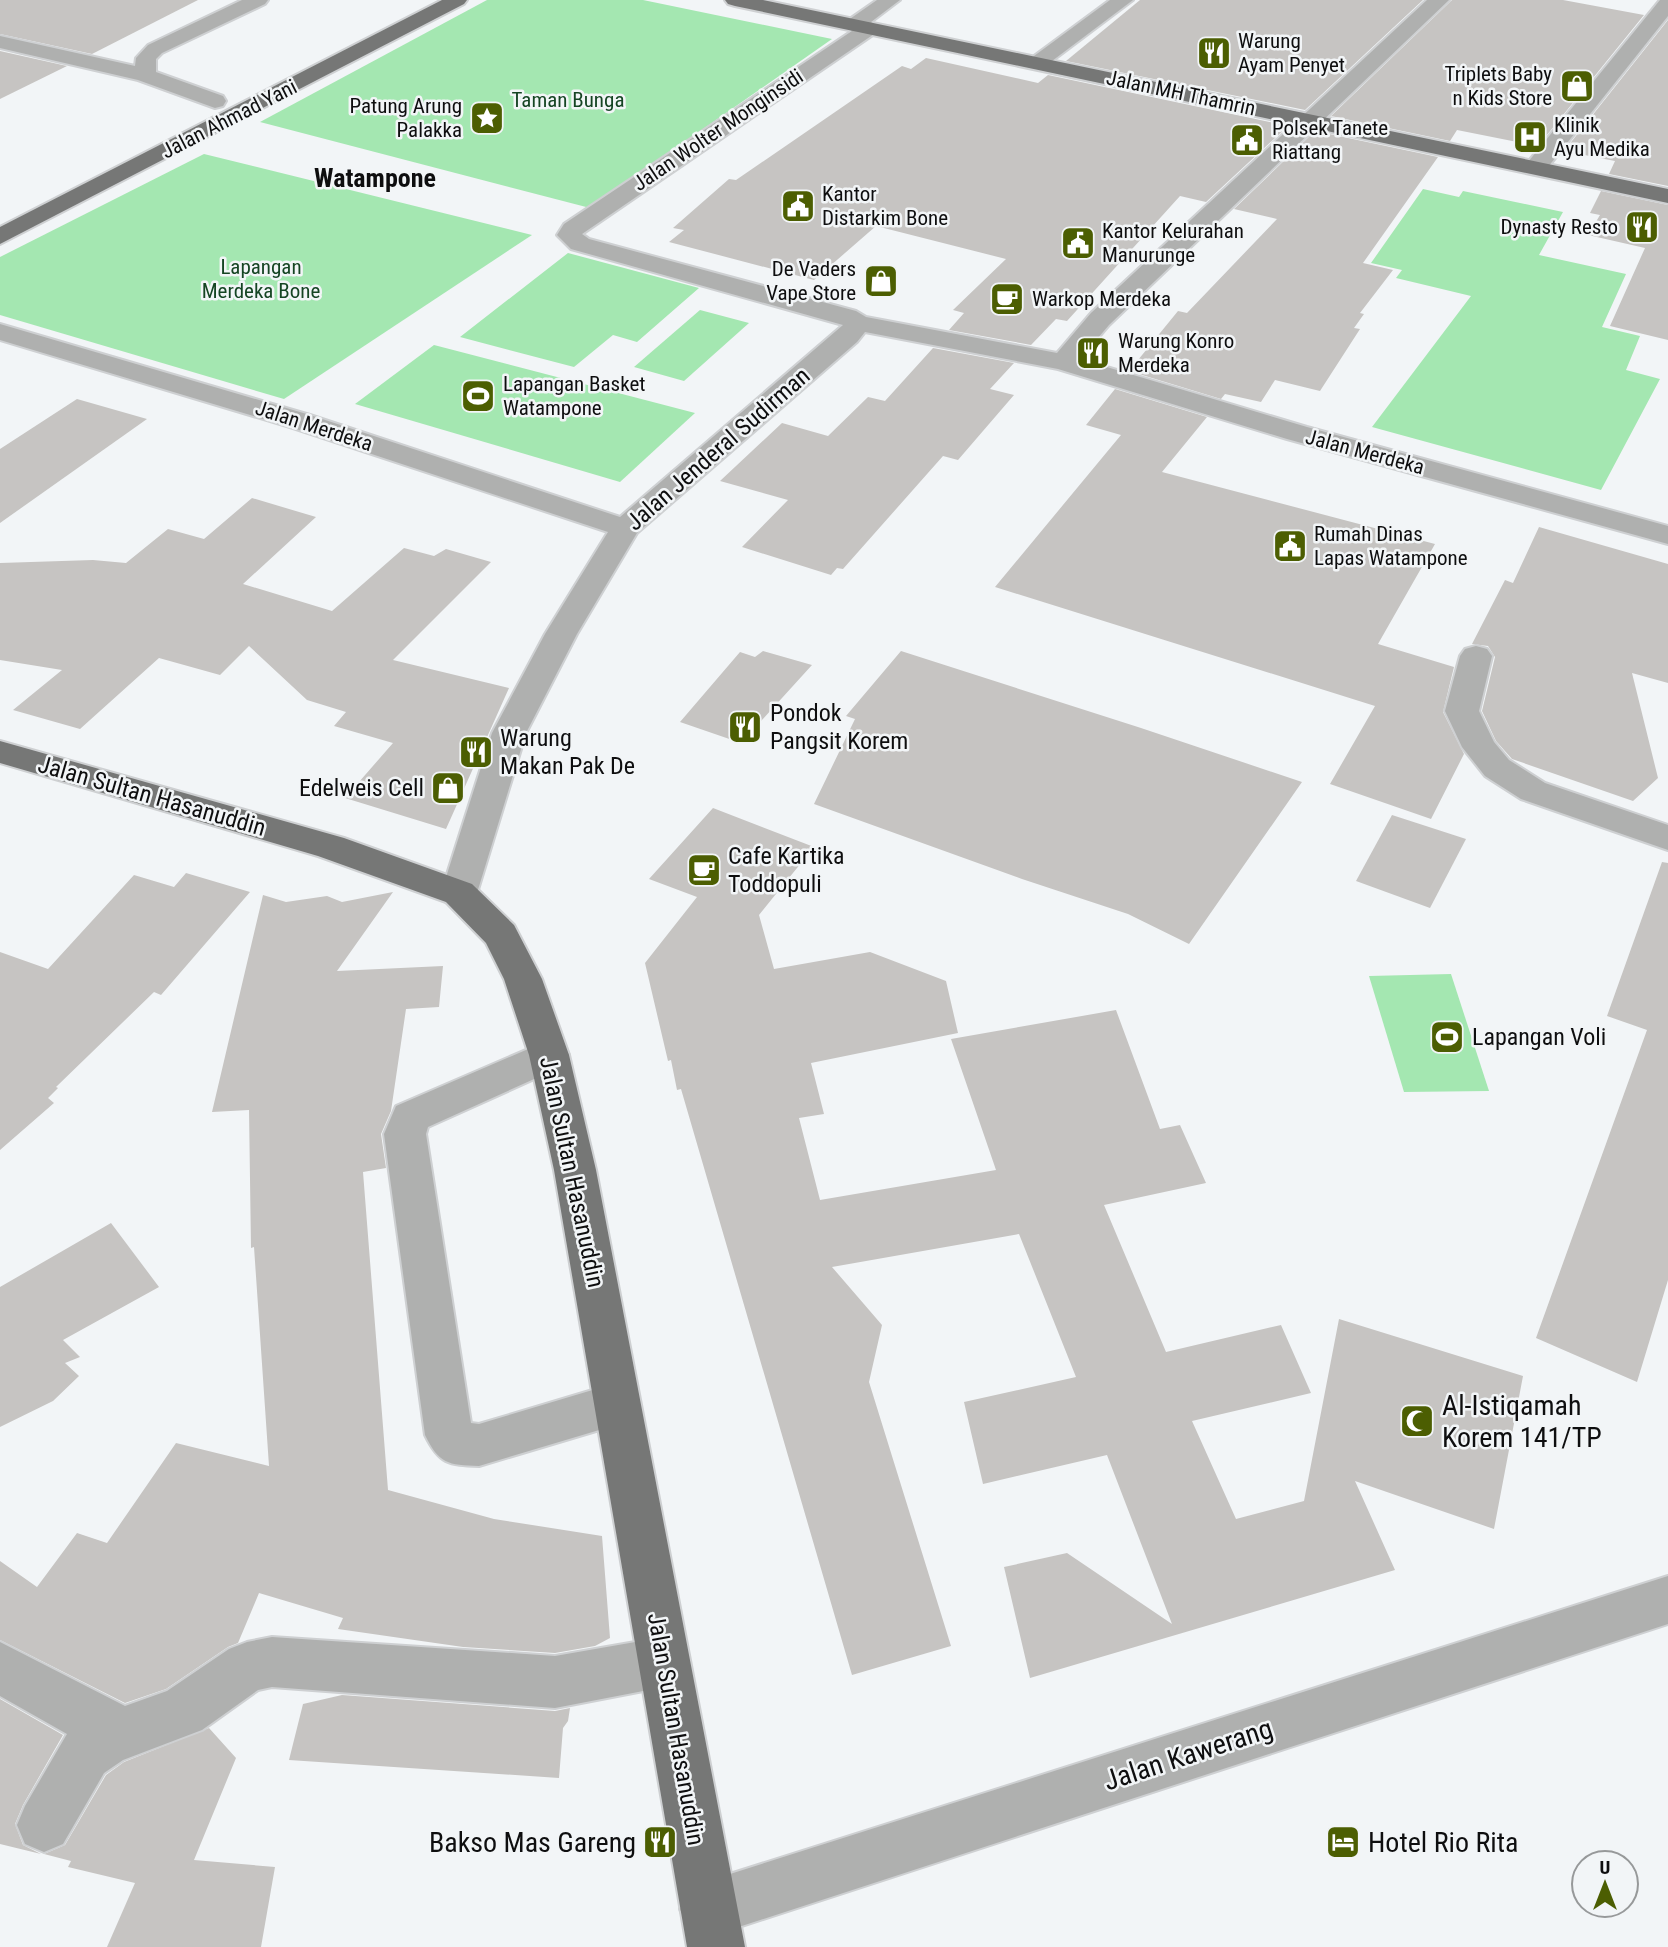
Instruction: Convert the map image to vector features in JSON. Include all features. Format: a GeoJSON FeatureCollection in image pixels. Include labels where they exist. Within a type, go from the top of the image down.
{"type":"FeatureCollection","features":[{"type":"Feature","properties":{"kind":"main road","name":"Jalan Ahmad Yani"},"geometry":{"type":"LineString","coordinates":[[0,237],[457,0]]}},
{"type":"Feature","properties":{"kind":"main road","name":"Jalan MH Thamrin"},"geometry":{"type":"LineString","coordinates":[[735,0],[1668,196]]}},
{"type":"Feature","properties":{"kind":"main road","name":"Jalan Ahmad Yani"},"geometry":{"type":"LineString","coordinates":[[187,116],[238,88]]}},
{"type":"Feature","properties":{"kind":"main road"},"geometry":{"type":"LineString","coordinates":[[215,100],[249,109]]}},
{"type":"Feature","properties":{"kind":"main road"},"geometry":{"type":"LineString","coordinates":[[137,141],[169,150]]}},
{"type":"Feature","properties":{"kind":"main road","name":"Jalan Sultan Hasanuddin"},"geometry":{"type":"LineString","coordinates":[[0,751],[331,847],[459,893],[501,935],[523,979],[549,1055],[575,1170],[712,1928]]}},
{"type":"Feature","properties":{"kind":"street"},"geometry":{"type":"LineString","coordinates":[[145,75],[146,58],[155,49],[258,0]]}},
{"type":"Feature","properties":{"kind":"street","name":"Jalan Wolter Monginsidi"},"geometry":{"type":"LineString","coordinates":[[858,323],[847,316],[580,244],[569,235],[573,229],[862,27],[890,0]]}},
{"type":"Feature","properties":{"kind":"street"},"geometry":{"type":"LineString","coordinates":[[1037,63],[1123,0]]}},
{"type":"Feature","properties":{"kind":"street"},"geometry":{"type":"LineString","coordinates":[[1063,362],[1100,319],[1439,0]]}},
{"type":"Feature","properties":{"kind":"street"},"geometry":{"type":"LineString","coordinates":[[1536,167],[1668,3]]}},
{"type":"Feature","properties":{"kind":"street"},"geometry":{"type":"LineString","coordinates":[[0,42],[145,75],[215,100]]}},
{"type":"Feature","properties":{"kind":"street","name":"Jalan Merdeka"},"geometry":{"type":"LineString","coordinates":[[858,323],[1063,362],[1297,433],[1668,535]]}},
{"type":"Feature","properties":{"kind":"street","name":"Jalan Jenderal Sudirman"},"geometry":{"type":"LineString","coordinates":[[459,893],[509,733],[561,634],[625,528],[848,336],[858,323]]}},
{"type":"Feature","properties":{"kind":"street","name":"Jalan Merdeka"},"geometry":{"type":"LineString","coordinates":[[0,332],[300,421],[625,528]]}},
{"type":"Feature","properties":{"kind":"street"},"geometry":{"type":"LineString","coordinates":[[1476,656],[1462,711],[1479,747],[1497,768],[1533,791],[1668,838]]}},
{"type":"Feature","properties":{"kind":"street"},"geometry":{"type":"LineString","coordinates":[[549,1055],[411,1117],[406,1128],[449,1435],[456,1444],[479,1445],[616,1404]]}},
{"type":"Feature","properties":{"kind":"street","name":"Jalan Kawerang"},"geometry":{"type":"LineString","coordinates":[[712,1928],[1668,1600]]}},
{"type":"Feature","properties":{"kind":"street"},"geometry":{"type":"LineString","coordinates":[[44,1825],[85,1754],[106,1740],[183,1711],[247,1667],[272,1662],[555,1682],[664,1662]]}},
{"type":"Feature","properties":{"kind":"street"},"geometry":{"type":"LineString","coordinates":[[0,1668],[104,1726],[126,1733]]}},
{"type":"Feature","properties":{"kind":"green space","name":"Taman Bunga"},"geometry":{"type":"Polygon","coordinates":[[[487,0],[643,0],[832,39],[590,208],[260,122],[487,0]]]}},
{"type":"Feature","properties":{"kind":"green space","name":"Lapangan Merdeka Bone"},"geometry":{"type":"Polygon","coordinates":[[[204,154],[532,235],[284,399],[0,315],[0,257],[204,154]]]}},
{"type":"Feature","properties":{"kind":"green space"},"geometry":{"type":"Polygon","coordinates":[[[1423,189],[1459,197],[1463,191],[1563,212],[1539,255],[1626,274],[1602,327],[1640,336],[1626,370],[1660,379],[1601,490],[1372,427],[1471,296],[1396,278],[1402,270],[1371,263],[1423,189]]]}},
{"type":"Feature","properties":{"kind":"green space"},"geometry":{"type":"Polygon","coordinates":[[[568,253],[699,288],[637,342],[613,335],[574,367],[460,337],[568,253]]]}},
{"type":"Feature","properties":{"kind":"green space"},"geometry":{"type":"Polygon","coordinates":[[[700,310],[749,323],[684,381],[634,367],[700,310]]]}},
{"type":"Feature","properties":{"kind":"green space"},"geometry":{"type":"Polygon","coordinates":[[[434,345],[695,413],[620,482],[355,404],[434,345]]]}},
{"type":"Feature","properties":{"kind":"green space"},"geometry":{"type":"Polygon","coordinates":[[[1451,974],[1489,1091],[1404,1092],[1369,976],[1451,974]]]}},
{"type":"Feature","properties":{"kind":"building"},"geometry":{"type":"Polygon","coordinates":[[[0,0],[198,0],[92,54],[0,34],[0,0]]]}},
{"type":"Feature","properties":{"kind":"building"},"geometry":{"type":"Polygon","coordinates":[[[1140,0],[1423,0],[1305,110],[1066,61],[1140,0]]]}},
{"type":"Feature","properties":{"kind":"building"},"geometry":{"type":"Polygon","coordinates":[[[1452,0],[1563,0],[1644,15],[1538,146],[1457,130],[1450,141],[1331,116],[1452,0]]]}},
{"type":"Feature","properties":{"kind":"building"},"geometry":{"type":"Polygon","coordinates":[[[1668,20],[1668,186],[1609,174],[1615,161],[1564,151],[1668,20]]]}},
{"type":"Feature","properties":{"kind":"building"},"geometry":{"type":"Polygon","coordinates":[[[0,51],[67,66],[0,99],[0,51]]]}},
{"type":"Feature","properties":{"kind":"building"},"geometry":{"type":"Polygon","coordinates":[[[926,58],[1038,83],[1048,75],[1288,126],[1206,202],[1180,196],[1067,321],[1056,319],[1031,345],[949,330],[964,313],[953,310],[1006,259],[876,226],[814,280],[669,242],[684,230],[673,228],[729,179],[736,180],[902,66],[911,69],[926,58]]]}},
{"type":"Feature","properties":{"kind":"building"},"geometry":{"type":"Polygon","coordinates":[[[1315,131],[1438,157],[1363,263],[1393,270],[1360,313],[1364,314],[1354,328],[1360,329],[1320,391],[1275,380],[1261,402],[1225,394],[1221,399],[1129,371],[1178,311],[1187,313],[1277,219],[1234,209],[1315,131]]]}},
{"type":"Feature","properties":{"kind":"building"},"geometry":{"type":"Polygon","coordinates":[[[1601,191],[1668,205],[1668,340],[1610,326],[1645,248],[1588,235],[1600,215],[1590,213],[1601,191]]]}},
{"type":"Feature","properties":{"kind":"building"},"geometry":{"type":"Polygon","coordinates":[[[933,348],[1014,363],[990,389],[1014,395],[958,460],[943,456],[843,569],[837,568],[831,575],[742,547],[788,500],[720,481],[782,423],[828,436],[868,397],[885,401],[933,348]]]}},
{"type":"Feature","properties":{"kind":"building"},"geometry":{"type":"Polygon","coordinates":[[[1115,389],[1207,417],[1162,472],[1435,544],[1378,644],[1454,667],[1443,712],[1464,754],[1431,819],[1330,784],[1375,706],[995,587],[1121,435],[1086,425],[1115,389]]]}},
{"type":"Feature","properties":{"kind":"building"},"geometry":{"type":"Polygon","coordinates":[[[77,399],[147,419],[0,523],[0,449],[77,399]]]}},
{"type":"Feature","properties":{"kind":"building"},"geometry":{"type":"Polygon","coordinates":[[[252,498],[316,517],[243,584],[332,611],[404,548],[434,556],[446,549],[491,562],[393,660],[509,688],[446,829],[345,798],[393,743],[334,726],[346,712],[307,700],[249,646],[220,675],[159,658],[80,729],[13,710],[62,670],[0,660],[0,563],[93,560],[126,563],[168,529],[204,539],[252,498]]]}},
{"type":"Feature","properties":{"kind":"building"},"geometry":{"type":"Polygon","coordinates":[[[1539,527],[1668,564],[1668,683],[1632,673],[1658,778],[1633,801],[1512,759],[1496,741],[1482,711],[1495,657],[1488,646],[1472,644],[1505,580],[1513,583],[1539,527]]]}},
{"type":"Feature","properties":{"kind":"building"},"geometry":{"type":"Polygon","coordinates":[[[763,651],[812,665],[741,743],[680,722],[740,652],[755,657],[763,651]]]}},
{"type":"Feature","properties":{"kind":"building"},"geometry":{"type":"Polygon","coordinates":[[[901,651],[1302,782],[1189,944],[1128,914],[814,804],[855,719],[846,716],[901,651]]]}},
{"type":"Feature","properties":{"kind":"building"},"geometry":{"type":"Polygon","coordinates":[[[713,808],[814,847],[759,915],[774,969],[870,952],[946,981],[958,1033],[811,1063],[824,1114],[799,1118],[820,1200],[996,1170],[951,1039],[1116,1010],[1160,1129],[1180,1125],[1206,1183],[1104,1205],[1166,1352],[1281,1325],[1311,1393],[1192,1421],[1236,1519],[1304,1501],[1339,1319],[1523,1376],[1494,1529],[1355,1481],[1395,1570],[1030,1678],[1004,1567],[1067,1553],[1172,1624],[1107,1455],[983,1484],[964,1402],[1076,1377],[1019,1234],[832,1267],[882,1325],[869,1382],[951,1646],[852,1675],[681,1089],[677,1090],[671,1060],[668,1061],[645,963],[697,897],[649,879],[713,808]]]}},
{"type":"Feature","properties":{"kind":"building"},"geometry":{"type":"Polygon","coordinates":[[[1392,815],[1466,839],[1430,908],[1356,881],[1392,815]]]}},
{"type":"Feature","properties":{"kind":"building"},"geometry":{"type":"Polygon","coordinates":[[[1662,862],[1668,863],[1668,1280],[1637,1382],[1536,1338],[1647,1030],[1607,1016],[1662,862]]]}},
{"type":"Feature","properties":{"kind":"building"},"geometry":{"type":"Polygon","coordinates":[[[186,873],[250,892],[161,995],[154,992],[56,1087],[58,1088],[48,1098],[54,1103],[0,1150],[0,952],[48,969],[134,875],[174,887],[186,873]]]}},
{"type":"Feature","properties":{"kind":"building"},"geometry":{"type":"Polygon","coordinates":[[[393,892],[337,971],[443,966],[439,1007],[406,1009],[391,1111],[381,1134],[386,1168],[363,1172],[388,1490],[494,1519],[602,1536],[610,1638],[595,1646],[555,1653],[463,1647],[338,1629],[343,1618],[259,1593],[238,1643],[166,1689],[125,1703],[0,1640],[0,1561],[37,1587],[77,1533],[107,1543],[176,1443],[269,1466],[254,1247],[251,1248],[249,1110],[212,1112],[263,895],[286,902],[327,896],[342,902],[393,892]]]}},
{"type":"Feature","properties":{"kind":"building"},"geometry":{"type":"Polygon","coordinates":[[[111,1223],[159,1287],[63,1340],[80,1357],[65,1363],[79,1376],[53,1401],[0,1427],[0,1287],[111,1223]]]}},
{"type":"Feature","properties":{"kind":"building"},"geometry":{"type":"Polygon","coordinates":[[[342,1695],[555,1711],[570,1708],[568,1721],[563,1728],[559,1778],[289,1760],[303,1704],[342,1695]]]}},
{"type":"Feature","properties":{"kind":"building"},"geometry":{"type":"Polygon","coordinates":[[[0,1699],[63,1735],[15,1824],[23,1845],[41,1854],[0,1844],[0,1699]]]}},
{"type":"Feature","properties":{"kind":"building"},"geometry":{"type":"Polygon","coordinates":[[[209,1728],[236,1758],[194,1860],[275,1867],[261,1947],[107,1947],[135,1883],[68,1867],[71,1861],[44,1854],[65,1845],[106,1775],[124,1762],[209,1728]]]}},
{"type":"Feature","properties":{"kind":"place","name":"Warung Ayam Penyet"},"geometry":{"type":"Point","coordinates":[1214,53]}},
{"type":"Feature","properties":{"kind":"place","name":"Triplets Baby n Kids Store"},"geometry":{"type":"Point","coordinates":[1577,86]}},
{"type":"Feature","properties":{"kind":"place","name":"Patung Arung Palakka"},"geometry":{"type":"Point","coordinates":[487,118]}},
{"type":"Feature","properties":{"kind":"place","name":"Klinik Ayu Medika"},"geometry":{"type":"Point","coordinates":[1530,137]}},
{"type":"Feature","properties":{"kind":"place","name":"Polsek Tanete Riattang"},"geometry":{"type":"Point","coordinates":[1247,140]}},
{"type":"Feature","properties":{"kind":"place","name":"Kantor Distarkim Bone"},"geometry":{"type":"Point","coordinates":[798,206]}},
{"type":"Feature","properties":{"kind":"place","name":"Dynasty Resto"},"geometry":{"type":"Point","coordinates":[1642,227]}},
{"type":"Feature","properties":{"kind":"place","name":"Kantor Kelurahan Manurunge"},"geometry":{"type":"Point","coordinates":[1078,243]}},
{"type":"Feature","properties":{"kind":"place","name":"De Vaders Vape Store"},"geometry":{"type":"Point","coordinates":[881,281]}},
{"type":"Feature","properties":{"kind":"place","name":"Warkop Merdeka"},"geometry":{"type":"Point","coordinates":[1007,299]}},
{"type":"Feature","properties":{"kind":"place","name":"Warung Konro Merdeka"},"geometry":{"type":"Point","coordinates":[1093,353]}},
{"type":"Feature","properties":{"kind":"place","name":"Lapangan Basket Watampone"},"geometry":{"type":"Point","coordinates":[478,396]}},
{"type":"Feature","properties":{"kind":"place","name":"Rumah Dinas Lapas Watampone"},"geometry":{"type":"Point","coordinates":[1290,546]}},
{"type":"Feature","properties":{"kind":"place","name":"Pondok Pangsit Korem"},"geometry":{"type":"Point","coordinates":[745,727]}},
{"type":"Feature","properties":{"kind":"place","name":"Warung Makan Pak De"},"geometry":{"type":"Point","coordinates":[476,752]}},
{"type":"Feature","properties":{"kind":"place","name":"Edelweis Cell"},"geometry":{"type":"Point","coordinates":[448,788]}},
{"type":"Feature","properties":{"kind":"place","name":"Cafe Kartika Toddopuli"},"geometry":{"type":"Point","coordinates":[704,870]}},
{"type":"Feature","properties":{"kind":"place","name":"Lapangan Voli"},"geometry":{"type":"Point","coordinates":[1447,1037]}},
{"type":"Feature","properties":{"kind":"place","name":"Al-Istiqamah Korem 141/TP"},"geometry":{"type":"Point","coordinates":[1417,1421]}},
{"type":"Feature","properties":{"kind":"place","name":"Bakso Mas Gareng"},"geometry":{"type":"Point","coordinates":[660,1842]}},
{"type":"Feature","properties":{"kind":"place","name":"Hotel Rio Rita"},"geometry":{"type":"Point","coordinates":[1343,1842]}},
{"type":"Feature","properties":{"kind":"district","name":"Watampone"},"geometry":{"type":"Point","coordinates":[375,178]}}]}
